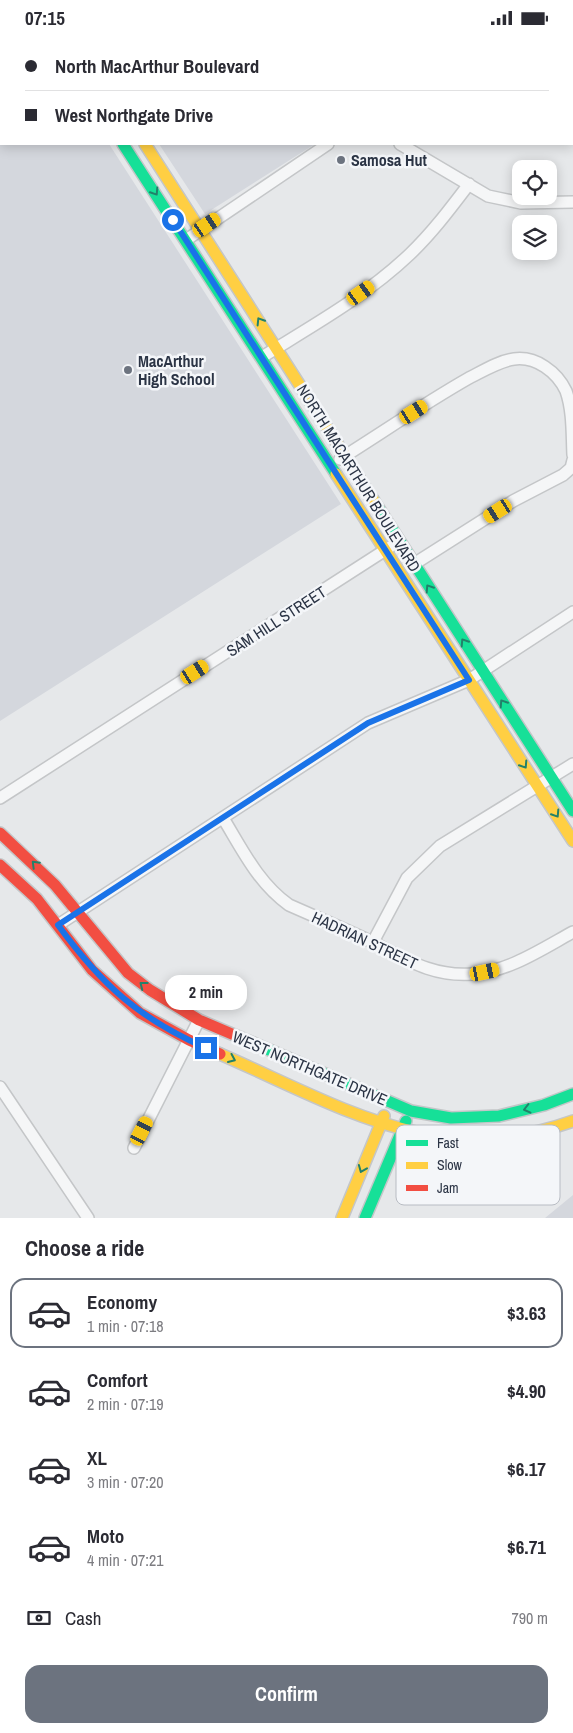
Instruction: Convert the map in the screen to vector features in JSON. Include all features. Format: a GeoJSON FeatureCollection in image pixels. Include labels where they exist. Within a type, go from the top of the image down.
{"type":"FeatureCollection","features":[{"type":"Feature","properties":{"kind":"main road","name":"NORTH MACARTHUR BOULEVARD"},"geometry":{"type":"LineString","coordinates":[[124,145],[573,841]]}},
{"type":"Feature","properties":{"kind":"main road","name":"NORTH MACARTHUR BOULEVARD"},"geometry":{"type":"LineString","coordinates":[[147,145],[573,811]]}},
{"type":"Feature","properties":{"kind":"main road"},"geometry":{"type":"LineString","coordinates":[[138,166],[153,155]]}},
{"type":"Feature","properties":{"kind":"main road","name":"WEST NORTHGATE DRIVE"},"geometry":{"type":"LineString","coordinates":[[0,833],[34,863],[128,973],[150,990],[199,1020],[411,1111],[451,1118],[500,1116],[544,1105],[573,1094]]}},
{"type":"Feature","properties":{"kind":"main road","name":"WEST NORTHGATE DRIVE"},"geometry":{"type":"LineString","coordinates":[[0,865],[37,899],[92,970],[140,1013],[189,1040],[380,1124],[396,1129]]}},
{"type":"Feature","properties":{"kind":"main road"},"geometry":{"type":"LineString","coordinates":[[342,1218],[380,1124],[391,1103]]}},
{"type":"Feature","properties":{"kind":"main road"},"geometry":{"type":"LineString","coordinates":[[405,1125],[411,1111]]}},
{"type":"Feature","properties":{"kind":"main road","name":"WEST NORTHGATE DRIVE"},"geometry":{"type":"LineString","coordinates":[[560,1127],[573,1121]]}},
{"type":"Feature","properties":{"kind":"main road"},"geometry":{"type":"LineString","coordinates":[[365,1218],[396,1145]]}},
{"type":"Feature","properties":{"kind":"street"},"geometry":{"type":"LineString","coordinates":[[186,240],[327,145]]}},
{"type":"Feature","properties":{"kind":"street"},"geometry":{"type":"LineString","coordinates":[[402,145],[488,196],[521,203],[573,202]]}},
{"type":"Feature","properties":{"kind":"street"},"geometry":{"type":"LineString","coordinates":[[262,357],[354,298],[399,264],[431,233],[469,184]]}},
{"type":"Feature","properties":{"kind":"street"},"geometry":{"type":"LineString","coordinates":[[330,465],[458,385],[508,360],[525,359],[538,363],[558,379],[570,403],[573,455]]}},
{"type":"Feature","properties":{"kind":"street"},"geometry":{"type":"LineString","coordinates":[[414,564],[518,498],[564,475],[571,468],[573,460]]}},
{"type":"Feature","properties":{"kind":"street","name":"SAM HILL STREET"},"geometry":{"type":"LineString","coordinates":[[0,798],[400,541]]}},
{"type":"Feature","properties":{"kind":"street"},"geometry":{"type":"LineString","coordinates":[[58,925],[368,723],[469,680],[573,612]]}},
{"type":"Feature","properties":{"kind":"street"},"geometry":{"type":"LineString","coordinates":[[373,943],[407,878],[440,846],[573,764]]}},
{"type":"Feature","properties":{"kind":"street","name":"HADRIAN STREET"},"geometry":{"type":"LineString","coordinates":[[223,818],[258,874],[274,894],[289,905],[373,943],[401,959],[420,966],[446,973],[473,974],[498,969],[527,958],[573,932]]}},
{"type":"Feature","properties":{"kind":"street"},"geometry":{"type":"LineString","coordinates":[[134,1148],[199,1020]]}},
{"type":"Feature","properties":{"kind":"street"},"geometry":{"type":"LineString","coordinates":[[0,1087],[88,1218]]}},
{"type":"Feature","properties":{"kind":"shaded area","name":"MacArthur High School"},"geometry":{"type":"Polygon","coordinates":[[[0,145],[110,145],[341,504],[0,721],[0,145]]]}},
{"type":"Feature","properties":{"kind":"shaded area"},"geometry":{"type":"Polygon","coordinates":[[[160,145],[313,145],[205,214],[160,145]]]}},
{"type":"Feature","properties":{"kind":"shaded area"},"geometry":{"type":"Polygon","coordinates":[[[573,1195],[573,1218],[545,1218],[573,1195]]]}},
{"type":"Feature","properties":{"kind":"traffic: fast"},"geometry":{"type":"LineString","coordinates":[[124,145],[336,474]]}},
{"type":"Feature","properties":{"kind":"traffic: fast"},"geometry":{"type":"LineString","coordinates":[[374,501],[573,811]]}},
{"type":"Feature","properties":{"kind":"traffic: fast"},"geometry":{"type":"LineString","coordinates":[[253,1043],[411,1111],[451,1118],[499,1116],[544,1105],[573,1094]]}},
{"type":"Feature","properties":{"kind":"traffic: fast"},"geometry":{"type":"LineString","coordinates":[[404,1125],[406,1121]]}},
{"type":"Feature","properties":{"kind":"traffic: fast"},"geometry":{"type":"LineString","coordinates":[[365,1218],[396,1145]]}},
{"type":"Feature","properties":{"kind":"traffic: slow"},"geometry":{"type":"LineString","coordinates":[[146,145],[374,501]]}},
{"type":"Feature","properties":{"kind":"traffic: slow"},"geometry":{"type":"LineString","coordinates":[[336,474],[573,841]]}},
{"type":"Feature","properties":{"kind":"traffic: slow"},"geometry":{"type":"LineString","coordinates":[[220,1054],[308,1094],[349,1111],[396,1127]]}},
{"type":"Feature","properties":{"kind":"traffic: slow"},"geometry":{"type":"LineString","coordinates":[[342,1218],[384,1116]]}},
{"type":"Feature","properties":{"kind":"traffic: slow"},"geometry":{"type":"LineString","coordinates":[[558,1125],[573,1121]]}},
{"type":"Feature","properties":{"kind":"traffic: jam"},"geometry":{"type":"LineString","coordinates":[[0,833],[55,885],[128,973],[150,990],[199,1020],[253,1043]]}},
{"type":"Feature","properties":{"kind":"traffic: jam"},"geometry":{"type":"LineString","coordinates":[[0,865],[37,899],[92,970],[140,1013],[189,1040],[220,1054]]}},
{"type":"Feature","properties":{"kind":"place","name":"Samosa Hut"},"geometry":{"type":"Point","coordinates":[341,160]}},
{"type":"Feature","properties":{"kind":"place","name":"MacArthur High School"},"geometry":{"type":"Point","coordinates":[128,370]}},
{"type":"Feature","properties":{"kind":"route"},"geometry":{"type":"LineString","coordinates":[[173,220],[469,680],[444,693],[389,713],[368,723],[58,925],[92,970],[125,1001],[140,1013],[206,1048]]}}]}
